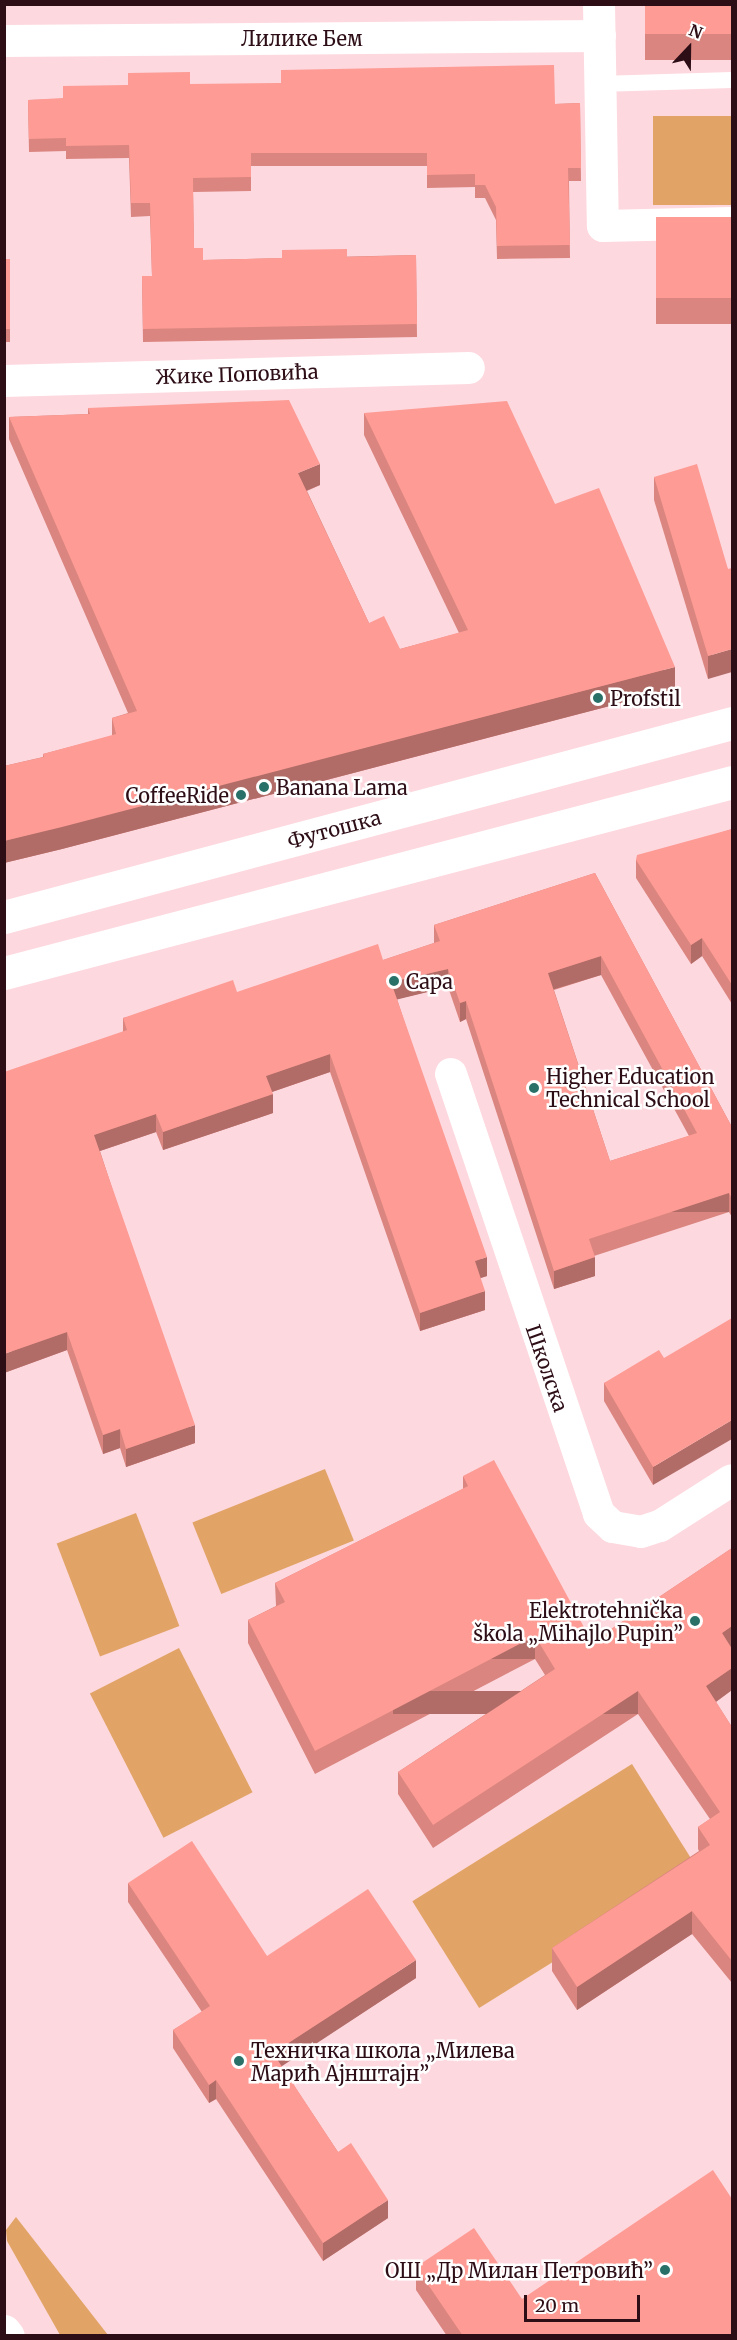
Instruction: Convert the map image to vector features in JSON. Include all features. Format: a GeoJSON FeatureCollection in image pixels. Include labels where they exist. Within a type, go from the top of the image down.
{"type":"FeatureCollection","features":[{"type":"Feature","properties":{"kind":"main road","name":"Футошка"},"geometry":{"type":"LineString","coordinates":[[4,917],[732,723]]}},
{"type":"Feature","properties":{"kind":"main road"},"geometry":{"type":"LineString","coordinates":[[4,973],[732,782]]}},
{"type":"Feature","properties":{"kind":"main road"},"geometry":{"type":"LineString","coordinates":[[4,2331],[8,2336]]}},
{"type":"Feature","properties":{"kind":"street"},"geometry":{"type":"LineString","coordinates":[[599,4],[603,226],[732,223]]}},
{"type":"Feature","properties":{"kind":"street","name":"Лилике Бем"},"geometry":{"type":"LineString","coordinates":[[4,40],[600,36]]}},
{"type":"Feature","properties":{"kind":"street","name":"Жике Поповића"},"geometry":{"type":"LineString","coordinates":[[4,381],[469,368]]}},
{"type":"Feature","properties":{"kind":"street","name":"Школска"},"geometry":{"type":"LineString","coordinates":[[451,1074],[598,1514],[613,1527],[641,1532],[660,1526],[732,1480]]}},
{"type":"Feature","properties":{"kind":"lane"},"geometry":{"type":"LineString","coordinates":[[599,84],[732,80]]}},
{"type":"Feature","properties":{"kind":"shaded area"},"geometry":{"type":"Polygon","coordinates":[[[653,116],[732,116],[732,205],[653,205],[653,116]]]}},
{"type":"Feature","properties":{"kind":"shaded area"},"geometry":{"type":"Polygon","coordinates":[[[325,1469],[354,1540],[221,1594],[192,1523],[325,1469]]]}},
{"type":"Feature","properties":{"kind":"shaded area"},"geometry":{"type":"Polygon","coordinates":[[[136,1513],[179,1626],[100,1656],[57,1543],[136,1513]]]}},
{"type":"Feature","properties":{"kind":"shaded area"},"geometry":{"type":"Polygon","coordinates":[[[179,1648],[253,1792],[163,1838],[90,1693],[179,1648]]]}},
{"type":"Feature","properties":{"kind":"shaded area"},"geometry":{"type":"Polygon","coordinates":[[[632,1764],[699,1871],[479,2008],[412,1901],[632,1764]]]}},
{"type":"Feature","properties":{"kind":"shaded area"},"geometry":{"type":"Polygon","coordinates":[[[16,2217],[108,2335],[60,2335],[7,2241],[6,2230],[16,2217]]]}},
{"type":"Feature","properties":{"kind":"building"},"geometry":{"type":"Polygon","coordinates":[[[645,4],[732,4],[732,34],[645,34],[645,4]]]}},
{"type":"Feature","properties":{"kind":"building"},"geometry":{"type":"Polygon","coordinates":[[[554,65],[555,104],[580,103],[581,168],[568,168],[570,245],[497,246],[496,207],[485,185],[475,185],[475,174],[427,175],[427,153],[251,153],[251,177],[193,178],[194,248],[203,248],[203,260],[282,258],[282,250],[347,249],[347,257],[416,255],[417,324],[143,329],[142,276],[152,276],[150,203],[131,203],[129,145],[66,146],[66,138],[29,139],[28,100],[63,98],[63,86],[128,85],[128,73],[190,72],[190,84],[281,83],[281,70],[554,65]]]}},
{"type":"Feature","properties":{"kind":"building"},"geometry":{"type":"Polygon","coordinates":[[[656,217],[732,217],[732,298],[656,298],[656,217]]]}},
{"type":"Feature","properties":{"kind":"building"},"geometry":{"type":"Polygon","coordinates":[[[4,259],[10,259],[10,329],[4,329],[4,259]]]}},
{"type":"Feature","properties":{"kind":"building"},"geometry":{"type":"Polygon","coordinates":[[[289,400],[320,464],[298,473],[369,623],[384,616],[400,649],[468,630],[364,413],[507,401],[555,504],[599,488],[675,667],[4,841],[4,766],[44,757],[43,754],[116,734],[112,718],[137,711],[9,417],[90,414],[88,408],[289,400]]]}},
{"type":"Feature","properties":{"kind":"building"},"geometry":{"type":"Polygon","coordinates":[[[697,464],[728,569],[732,568],[732,649],[708,656],[654,477],[697,464]]]}},
{"type":"Feature","properties":{"kind":"building"},"geometry":{"type":"Polygon","coordinates":[[[732,829],[732,985],[702,938],[691,945],[636,860],[637,855],[732,829]]]}},
{"type":"Feature","properties":{"kind":"building"},"geometry":{"type":"Polygon","coordinates":[[[595,873],[732,1127],[732,1199],[729,1193],[589,1239],[595,1257],[554,1271],[466,1001],[460,1003],[448,969],[391,982],[487,1257],[475,1261],[485,1291],[420,1313],[330,1054],[266,1076],[273,1094],[163,1132],[156,1114],[94,1135],[195,1425],[126,1449],[120,1429],[103,1435],[67,1332],[4,1354],[4,1072],[127,1030],[123,1018],[233,980],[237,992],[378,944],[383,960],[440,941],[434,925],[595,873]],[[601,956],[548,973],[610,1161],[697,1133],[601,956]]]}},
{"type":"Feature","properties":{"kind":"building"},"geometry":{"type":"Polygon","coordinates":[[[732,1318],[732,1420],[653,1467],[604,1383],[659,1350],[664,1358],[732,1318]]]}},
{"type":"Feature","properties":{"kind":"building"},"geometry":{"type":"Polygon","coordinates":[[[494,1460],[592,1642],[732,1548],[732,1626],[722,1633],[732,1649],[732,1668],[706,1686],[732,1727],[732,1961],[692,1911],[577,1987],[552,1948],[710,1845],[698,1827],[720,1812],[638,1691],[433,1825],[398,1772],[555,1669],[535,1636],[315,1751],[248,1620],[285,1602],[275,1583],[468,1486],[463,1476],[494,1460]]]}},
{"type":"Feature","properties":{"kind":"building"},"geometry":{"type":"Polygon","coordinates":[[[192,1841],[267,1956],[368,1889],[416,1960],[273,2053],[338,2152],[351,2143],[388,2200],[323,2243],[216,2080],[209,2085],[173,2030],[210,2006],[128,1883],[192,1841]]]}},
{"type":"Feature","properties":{"kind":"building","name":"ОШ „Др Милан Петровић”"},"geometry":{"type":"Polygon","coordinates":[[[713,2170],[732,2199],[732,2336],[463,2336],[416,2267],[474,2228],[522,2299],[713,2170]]]}},
{"type":"Feature","properties":{"kind":"place","name":"Profstil"},"geometry":{"type":"Point","coordinates":[598,698]}},
{"type":"Feature","properties":{"kind":"place","name":"Banana Lama"},"geometry":{"type":"Point","coordinates":[264,787]}},
{"type":"Feature","properties":{"kind":"place","name":"CoffeeRide"},"geometry":{"type":"Point","coordinates":[241,795]}},
{"type":"Feature","properties":{"kind":"place","name":"Сара"},"geometry":{"type":"Point","coordinates":[394,981]}},
{"type":"Feature","properties":{"kind":"place","name":"Higher Education Technical School"},"geometry":{"type":"Point","coordinates":[534,1088]}},
{"type":"Feature","properties":{"kind":"place","name":"Elektrotehnička škola „Mihajlo Pupin”"},"geometry":{"type":"Point","coordinates":[695,1621]}},
{"type":"Feature","properties":{"kind":"place","name":"Техничка школа „Милева Марић Ајнштајн”"},"geometry":{"type":"Point","coordinates":[239,2061]}},
{"type":"Feature","properties":{"kind":"place","name":"ОШ „Др Милан Петровић”"},"geometry":{"type":"Point","coordinates":[665,2270]}}]}
